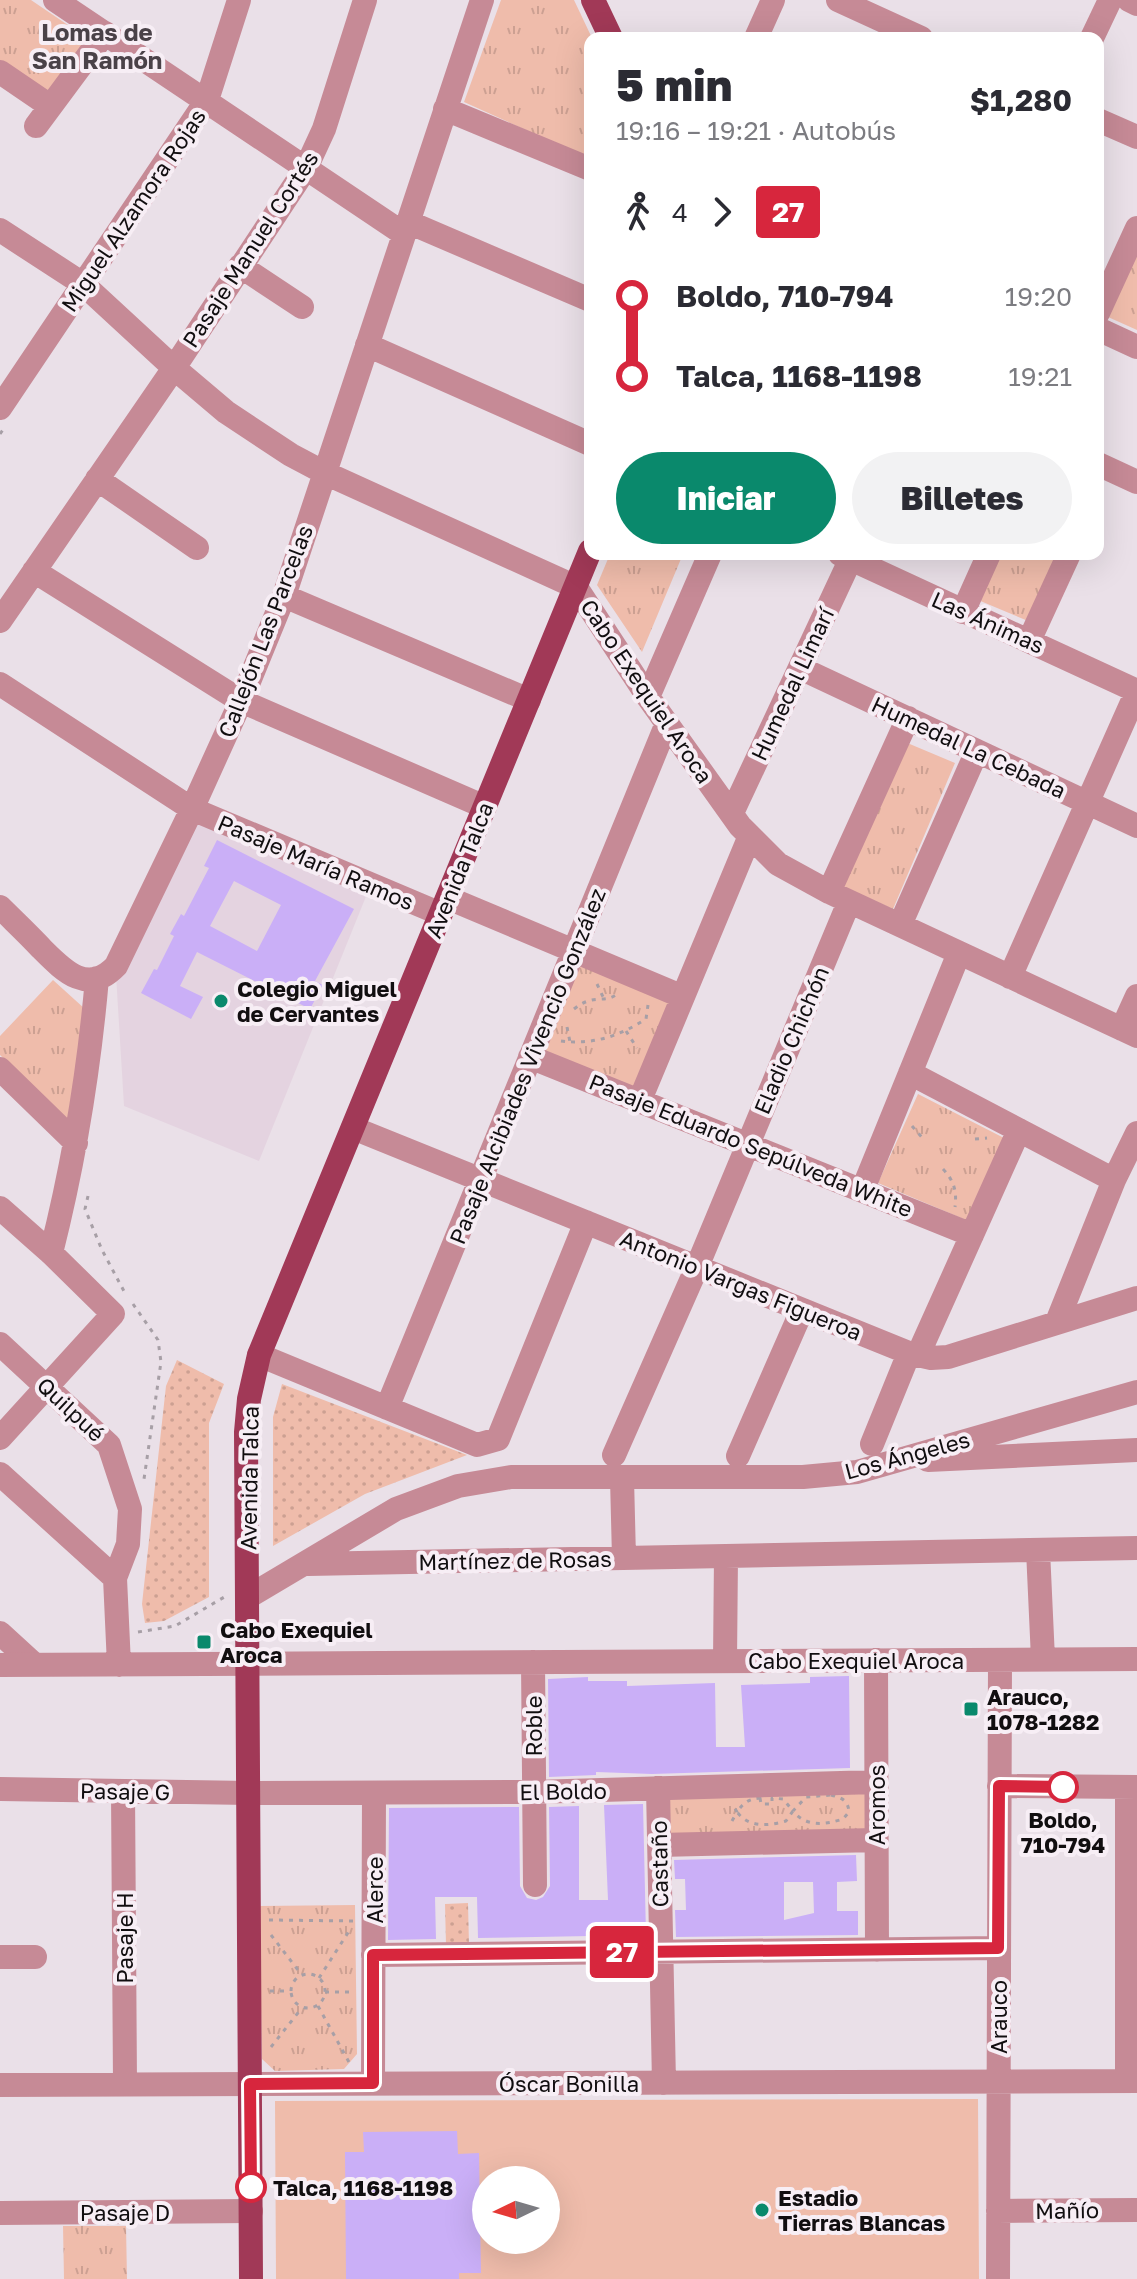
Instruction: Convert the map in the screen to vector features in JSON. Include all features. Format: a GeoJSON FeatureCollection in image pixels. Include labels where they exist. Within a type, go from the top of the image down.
{"type":"FeatureCollection","features":[{"type":"Feature","properties":{"kind":"main road"},"geometry":{"type":"LineString","coordinates":[[593,0],[608,32]]}},
{"type":"Feature","properties":{"kind":"main road","name":"Avenida Talca"},"geometry":{"type":"LineString","coordinates":[[251,2279],[246,1432],[249,1399],[259,1355],[586,560]]}},
{"type":"Feature","properties":{"kind":"street"},"geometry":{"type":"LineString","coordinates":[[55,0],[306,168],[406,228],[584,298]]}},
{"type":"Feature","properties":{"kind":"street","name":"Miguel Alzamora Rojas"},"geometry":{"type":"LineString","coordinates":[[0,408],[207,100],[239,0]]}},
{"type":"Feature","properties":{"kind":"street","name":"Pasaje Manuel Cortés"},"geometry":{"type":"LineString","coordinates":[[0,621],[174,368],[306,168],[324,129],[365,0]]}},
{"type":"Feature","properties":{"kind":"street","name":"Callejón Las Parcelas"},"geometry":{"type":"LineString","coordinates":[[97,978],[112,970],[124,954],[181,839],[284,596],[482,0]]}},
{"type":"Feature","properties":{"kind":"street"},"geometry":{"type":"LineString","coordinates":[[759,32],[773,0]]}},
{"type":"Feature","properties":{"kind":"street"},"geometry":{"type":"LineString","coordinates":[[838,0],[892,32]]}},
{"type":"Feature","properties":{"kind":"street"},"geometry":{"type":"LineString","coordinates":[[1095,32],[1110,0]]}},
{"type":"Feature","properties":{"kind":"street"},"geometry":{"type":"LineString","coordinates":[[1129,0],[1137,4]]}},
{"type":"Feature","properties":{"kind":"street"},"geometry":{"type":"LineString","coordinates":[[0,72],[43,116],[105,33]]}},
{"type":"Feature","properties":{"kind":"street"},"geometry":{"type":"LineString","coordinates":[[445,109],[584,167]]}},
{"type":"Feature","properties":{"kind":"street"},"geometry":{"type":"LineString","coordinates":[[1104,123],[1137,137]]}},
{"type":"Feature","properties":{"kind":"street"},"geometry":{"type":"LineString","coordinates":[[1104,300],[1137,228]]}},
{"type":"Feature","properties":{"kind":"street","name":"Cabo Exequiel Aroca"},"geometry":{"type":"LineString","coordinates":[[0,230],[83,284],[174,368],[226,412],[258,434],[325,473],[576,587],[648,697],[749,838],[778,864],[839,897],[1130,1032]]}},
{"type":"Feature","properties":{"kind":"street"},"geometry":{"type":"LineString","coordinates":[[240,266],[302,307]]}},
{"type":"Feature","properties":{"kind":"street"},"geometry":{"type":"LineString","coordinates":[[1104,332],[1137,347]]}},
{"type":"Feature","properties":{"kind":"street"},"geometry":{"type":"LineString","coordinates":[[367,345],[584,441]]}},
{"type":"Feature","properties":{"kind":"street"},"geometry":{"type":"LineString","coordinates":[[1104,475],[1137,482]]}},
{"type":"Feature","properties":{"kind":"street"},"geometry":{"type":"LineString","coordinates":[[97,479],[197,548]]}},
{"type":"Feature","properties":{"kind":"street"},"geometry":{"type":"LineString","coordinates":[[648,697],[707,560]]}},
{"type":"Feature","properties":{"kind":"street","name":"Humedal Limarí"},"geometry":{"type":"LineString","coordinates":[[732,813],[800,668],[845,560]]}},
{"type":"Feature","properties":{"kind":"street","name":"Las Ánimas"},"geometry":{"type":"LineString","coordinates":[[855,560],[1137,691]]}},
{"type":"Feature","properties":{"kind":"street"},"geometry":{"type":"LineString","coordinates":[[963,612],[986,560]]}},
{"type":"Feature","properties":{"kind":"street"},"geometry":{"type":"LineString","coordinates":[[1029,641],[1066,560]]}},
{"type":"Feature","properties":{"kind":"street"},"geometry":{"type":"LineString","coordinates":[[34,571],[241,701],[485,807]]}},
{"type":"Feature","properties":{"kind":"street"},"geometry":{"type":"LineString","coordinates":[[284,596],[529,700]]}},
{"type":"Feature","properties":{"kind":"street","name":"Humedal La Cebada"},"geometry":{"type":"LineString","coordinates":[[800,668],[1137,826]]}},
{"type":"Feature","properties":{"kind":"street","name":"Pasaje María Ramos"},"geometry":{"type":"LineString","coordinates":[[0,684],[192,809],[444,906],[574,951],[681,996]]}},
{"type":"Feature","properties":{"kind":"street"},"geometry":{"type":"LineString","coordinates":[[1010,977],[1137,691]]}},
{"type":"Feature","properties":{"kind":"street","name":"Eladio Chichón"},"geometry":{"type":"LineString","coordinates":[[618,1466],[748,1145],[908,718]]}},
{"type":"Feature","properties":{"kind":"street","name":"Pasaje Alcibiades Vivencio González"},"geometry":{"type":"LineString","coordinates":[[387,1408],[667,723]]}},
{"type":"Feature","properties":{"kind":"street"},"geometry":{"type":"LineString","coordinates":[[900,925],[977,751]]}},
{"type":"Feature","properties":{"kind":"street"},"geometry":{"type":"LineString","coordinates":[[640,1100],[749,838]]}},
{"type":"Feature","properties":{"kind":"street"},"geometry":{"type":"LineString","coordinates":[[0,907],[70,974],[88,980],[97,978],[89,1069],[51,1253]]}},
{"type":"Feature","properties":{"kind":"street"},"geometry":{"type":"LineString","coordinates":[[863,1189],[959,953]]}},
{"type":"Feature","properties":{"kind":"street"},"geometry":{"type":"LineString","coordinates":[[1130,1032],[1137,996]]}},
{"type":"Feature","properties":{"kind":"street","name":"Pasaje Eduardo Sepúlveda White"},"geometry":{"type":"LineString","coordinates":[[534,1047],[640,1100],[962,1231]]}},
{"type":"Feature","properties":{"kind":"street"},"geometry":{"type":"LineString","coordinates":[[0,1069],[76,1143]]}},
{"type":"Feature","properties":{"kind":"street"},"geometry":{"type":"LineString","coordinates":[[910,1073],[1114,1180]]}},
{"type":"Feature","properties":{"kind":"street","name":"Antonio Vargas Figueroa"},"geometry":{"type":"LineString","coordinates":[[353,1128],[802,1310],[931,1358],[948,1357],[1137,1298]]}},
{"type":"Feature","properties":{"kind":"street"},"geometry":{"type":"LineString","coordinates":[[1019,1130],[962,1231],[879,1454],[1137,1450]]}},
{"type":"Feature","properties":{"kind":"street"},"geometry":{"type":"LineString","coordinates":[[1057,1322],[1114,1180],[1137,1133]]}},
{"type":"Feature","properties":{"kind":"street"},"geometry":{"type":"LineString","coordinates":[[0,1208],[113,1314],[0,1438]]}},
{"type":"Feature","properties":{"kind":"street"},"geometry":{"type":"LineString","coordinates":[[259,1355],[477,1445],[498,1439],[586,1222]]}},
{"type":"Feature","properties":{"kind":"street"},"geometry":{"type":"LineString","coordinates":[[738,1456],[802,1310]]}},
{"type":"Feature","properties":{"kind":"street","name":"Quilpué"},"geometry":{"type":"LineString","coordinates":[[0,1344],[109,1445],[130,1509],[128,1544],[115,1578]]}},
{"type":"Feature","properties":{"kind":"street","name":"Los Ángeles"},"geometry":{"type":"LineString","coordinates":[[248,1597],[396,1509],[458,1486],[618,1466],[803,1477],[857,1472],[879,1454],[1137,1392]]}},
{"type":"Feature","properties":{"kind":"street"},"geometry":{"type":"LineString","coordinates":[[618,1466],[624,1558]]}},
{"type":"Feature","properties":{"kind":"street"},"geometry":{"type":"LineString","coordinates":[[0,1474],[115,1578],[119,1665]]}},
{"type":"Feature","properties":{"kind":"street","name":"Martínez de Rosas"},"geometry":{"type":"LineString","coordinates":[[303,1564],[1137,1548]]}},
{"type":"Feature","properties":{"kind":"street"},"geometry":{"type":"LineString","coordinates":[[1038,1550],[1043,1659]]}},
{"type":"Feature","properties":{"kind":"street"},"geometry":{"type":"LineString","coordinates":[[725,1661],[726,1556]]}},
{"type":"Feature","properties":{"kind":"street"},"geometry":{"type":"LineString","coordinates":[[0,1633],[35,1665]]}},
{"type":"Feature","properties":{"kind":"street","name":"Cabo Exequiel Aroca"},"geometry":{"type":"LineString","coordinates":[[0,1665],[1137,1659]]}},
{"type":"Feature","properties":{"kind":"street","name":"Aromos"},"geometry":{"type":"LineString","coordinates":[[876,1660],[877,1950]]}},
{"type":"Feature","properties":{"kind":"street","name":"Arauco"},"geometry":{"type":"LineString","coordinates":[[998,2279],[1000,1660]]}},
{"type":"Feature","properties":{"kind":"street","name":"Roble"},"geometry":{"type":"LineString","coordinates":[[533,1662],[535,1885]]}},
{"type":"Feature","properties":{"kind":"street","name":"El Boldo"},"geometry":{"type":"LineString","coordinates":[[249,1793],[533,1792],[876,1782]]}},
{"type":"Feature","properties":{"kind":"street"},"geometry":{"type":"LineString","coordinates":[[999,1786],[1132,1787],[1132,2081]]}},
{"type":"Feature","properties":{"kind":"street","name":"Castaño"},"geometry":{"type":"LineString","coordinates":[[658,1788],[664,2083]]}},
{"type":"Feature","properties":{"kind":"street","name":"Pasaje G"},"geometry":{"type":"LineString","coordinates":[[0,1789],[249,1793]]}},
{"type":"Feature","properties":{"kind":"street","name":"Pasaje H"},"geometry":{"type":"LineString","coordinates":[[123,1791],[125,2084]]}},
{"type":"Feature","properties":{"kind":"street","name":"Alerce"},"geometry":{"type":"LineString","coordinates":[[361,2083],[373,1992],[374,1793]]}},
{"type":"Feature","properties":{"kind":"street"},"geometry":{"type":"LineString","coordinates":[[659,1845],[876,1840]]}},
{"type":"Feature","properties":{"kind":"street"},"geometry":{"type":"LineString","coordinates":[[373,1955],[998,1948]]}},
{"type":"Feature","properties":{"kind":"street"},"geometry":{"type":"LineString","coordinates":[[0,1957],[35,1957]]}},
{"type":"Feature","properties":{"kind":"street","name":"Óscar Bonilla"},"geometry":{"type":"LineString","coordinates":[[0,2085],[125,2084],[250,2074],[361,2083],[1132,2081]]}},
{"type":"Feature","properties":{"kind":"street","name":"Mañío"},"geometry":{"type":"LineString","coordinates":[[998,2211],[1137,2210]]}},
{"type":"Feature","properties":{"kind":"street","name":"Pasaje D"},"geometry":{"type":"LineString","coordinates":[[0,2213],[251,2211]]}},
{"type":"Feature","properties":{"kind":"path"},"geometry":{"type":"LineString","coordinates":[[570,1042],[567,1030],[575,1007],[588,999],[614,998],[621,988]]}},
{"type":"Feature","properties":{"kind":"path"},"geometry":{"type":"LineString","coordinates":[[534,1047],[602,1041],[646,1019],[649,1003]]}},
{"type":"Feature","properties":{"kind":"path"},"geometry":{"type":"LineString","coordinates":[[943,1169],[952,1179],[957,1194],[962,1231]]}},
{"type":"Feature","properties":{"kind":"path"},"geometry":{"type":"LineString","coordinates":[[726,1823],[733,1820],[737,1812],[749,1799],[760,1798],[761,1804],[772,1804],[772,1798],[783,1799],[793,1811],[801,1820],[822,1823],[843,1819],[849,1812],[843,1798],[831,1795],[806,1797],[793,1811],[786,1821],[772,1825],[750,1824],[737,1812],[727,1801]]}},
{"type":"Feature","properties":{"kind":"path"},"geometry":{"type":"LineString","coordinates":[[259,1920],[356,1921],[319,1978]]}},
{"type":"Feature","properties":{"kind":"path"},"geometry":{"type":"LineString","coordinates":[[267,1931],[302,1975]]}},
{"type":"Feature","properties":{"kind":"path"},"geometry":{"type":"LineString","coordinates":[[308,1974],[319,1978],[325,1992],[318,2006],[302,2007],[293,2000],[291,1988],[297,1978],[308,1974]]}},
{"type":"Feature","properties":{"kind":"path"},"geometry":{"type":"LineString","coordinates":[[325,1992],[373,1992]]}},
{"type":"Feature","properties":{"kind":"path"},"geometry":{"type":"LineString","coordinates":[[318,2006],[361,2083]]}},
{"type":"Feature","properties":{"kind":"path"},"geometry":{"type":"LineString","coordinates":[[250,2074],[302,2007]]}},
{"type":"Feature","properties":{"kind":"shaded area","name":"Colegio Miguel de Cervantes"},"geometry":{"type":"Polygon","coordinates":[[[194,820],[367,894],[259,1161],[124,1106],[116,975],[194,820]]]}},
{"type":"Feature","properties":{"kind":"green space"},"geometry":{"type":"Polygon","coordinates":[[[0,0],[31,0],[87,38],[48,95],[0,62],[0,0]]]}},
{"type":"Feature","properties":{"kind":"green space"},"geometry":{"type":"Polygon","coordinates":[[[501,0],[574,0],[589,32],[584,32],[584,156],[464,102],[501,0]]]}},
{"type":"Feature","properties":{"kind":"green space"},"geometry":{"type":"Polygon","coordinates":[[[1137,253],[1137,330],[1108,317],[1137,253]]]}},
{"type":"Feature","properties":{"kind":"green space"},"geometry":{"type":"Polygon","coordinates":[[[607,560],[680,560],[642,652],[597,585],[607,560]]]}},
{"type":"Feature","properties":{"kind":"green space"},"geometry":{"type":"Polygon","coordinates":[[[995,560],[1054,560],[1028,621],[978,600],[995,560]]]}},
{"type":"Feature","properties":{"kind":"green space"},"geometry":{"type":"Polygon","coordinates":[[[905,742],[955,763],[893,909],[843,887],[905,742]]]}},
{"type":"Feature","properties":{"kind":"green space"},"geometry":{"type":"Polygon","coordinates":[[[581,962],[672,1000],[635,1090],[545,1051],[581,962]]]}},
{"type":"Feature","properties":{"kind":"green space"},"geometry":{"type":"Polygon","coordinates":[[[53,980],[85,1009],[71,1126],[0,1055],[0,1036],[53,980]]]}},
{"type":"Feature","properties":{"kind":"green space"},"geometry":{"type":"Polygon","coordinates":[[[918,1094],[1004,1138],[966,1220],[878,1183],[918,1094]]]}},
{"type":"Feature","properties":{"kind":"green space"},"geometry":{"type":"Polygon","coordinates":[[[177,1360],[224,1384],[209,1423],[209,1597],[164,1621],[145,1623],[142,1604],[166,1386],[177,1360]]]}},
{"type":"Feature","properties":{"kind":"green space"},"geometry":{"type":"Polygon","coordinates":[[[282,1384],[467,1455],[365,1494],[273,1546],[273,1417],[282,1384]]]}},
{"type":"Feature","properties":{"kind":"green space"},"geometry":{"type":"Polygon","coordinates":[[[868,1788],[869,1835],[664,1839],[663,1790],[868,1788]]]}},
{"type":"Feature","properties":{"kind":"green space"},"geometry":{"type":"Polygon","coordinates":[[[468,1903],[469,1945],[446,1945],[445,1904],[468,1903]]]}},
{"type":"Feature","properties":{"kind":"green space"},"geometry":{"type":"Polygon","coordinates":[[[355,1905],[357,2054],[344,2069],[275,2071],[262,2059],[259,1906],[355,1905]]]}},
{"type":"Feature","properties":{"kind":"green space","name":"Estadio Tierras Blancas"},"geometry":{"type":"Polygon","coordinates":[[[978,2099],[979,2279],[276,2279],[275,2101],[978,2099]]]}},
{"type":"Feature","properties":{"kind":"green space"},"geometry":{"type":"Polygon","coordinates":[[[63,2226],[126,2226],[127,2279],[64,2279],[63,2226]]]}},
{"type":"Feature","properties":{"kind":"building"},"geometry":{"type":"Polygon","coordinates":[[[217,840],[354,909],[315,981],[323,985],[310,1009],[197,952],[180,986],[203,997],[191,1019],[141,993],[154,969],[157,970],[174,936],[170,934],[181,914],[184,916],[209,868],[204,866],[217,840]],[[234,881],[210,926],[257,951],[281,905],[234,881]]]}},
{"type":"Feature","properties":{"kind":"building"},"geometry":{"type":"Polygon","coordinates":[[[849,1676],[850,1768],[652,1774],[596,1772],[596,1775],[549,1777],[548,1679],[588,1677],[588,1681],[627,1681],[627,1686],[715,1683],[716,1747],[745,1747],[741,1685],[810,1683],[810,1677],[849,1676]]]}},
{"type":"Feature","properties":{"kind":"building"},"geometry":{"type":"Polygon","coordinates":[[[643,1804],[646,1935],[478,1938],[477,1897],[435,1897],[436,1939],[388,1940],[389,1808],[519,1807],[520,1886],[527,1898],[536,1900],[543,1897],[550,1886],[549,1807],[579,1806],[579,1900],[608,1900],[604,1805],[643,1804]]]}},
{"type":"Feature","properties":{"kind":"building"},"geometry":{"type":"Polygon","coordinates":[[[856,1855],[857,1881],[837,1882],[837,1911],[858,1911],[858,1935],[676,1937],[675,1910],[686,1910],[685,1879],[675,1879],[674,1860],[856,1855]],[[784,1882],[784,1920],[814,1913],[813,1882],[784,1882]]]}},
{"type":"Feature","properties":{"kind":"building"},"geometry":{"type":"Polygon","coordinates":[[[457,2131],[458,2154],[479,2153],[479,2166],[472,2166],[472,2254],[481,2254],[481,2273],[459,2273],[459,2279],[346,2279],[345,2152],[364,2152],[363,2132],[457,2131]]]}},
{"type":"Feature","properties":{"kind":"bus line","name":"27"},"geometry":{"type":"LineString","coordinates":[[251,2187],[250,2084],[373,2083],[373,1955],[998,1948],[999,1786],[1063,1787]]}},
{"type":"Feature","properties":{"kind":"place","name":"Colegio Miguel de Cervantes"},"geometry":{"type":"Point","coordinates":[221,1001]}},
{"type":"Feature","properties":{"kind":"place","name":"Cabo Exequiel Aroca"},"geometry":{"type":"Point","coordinates":[204,1642]}},
{"type":"Feature","properties":{"kind":"place","name":"Arauco, 1078-1282"},"geometry":{"type":"Point","coordinates":[971,1709]}},
{"type":"Feature","properties":{"kind":"place","name":"Boldo, 710-794"},"geometry":{"type":"Point","coordinates":[1063,1787]}},
{"type":"Feature","properties":{"kind":"place","name":"Talca, 1168-1198"},"geometry":{"type":"Point","coordinates":[251,2187]}},
{"type":"Feature","properties":{"kind":"place","name":"Estadio Tierras Blancas"},"geometry":{"type":"Point","coordinates":[762,2210]}},
{"type":"Feature","properties":{"kind":"district","name":"Lomas de San Ramón"},"geometry":{"type":"Point","coordinates":[97,45]}}]}
